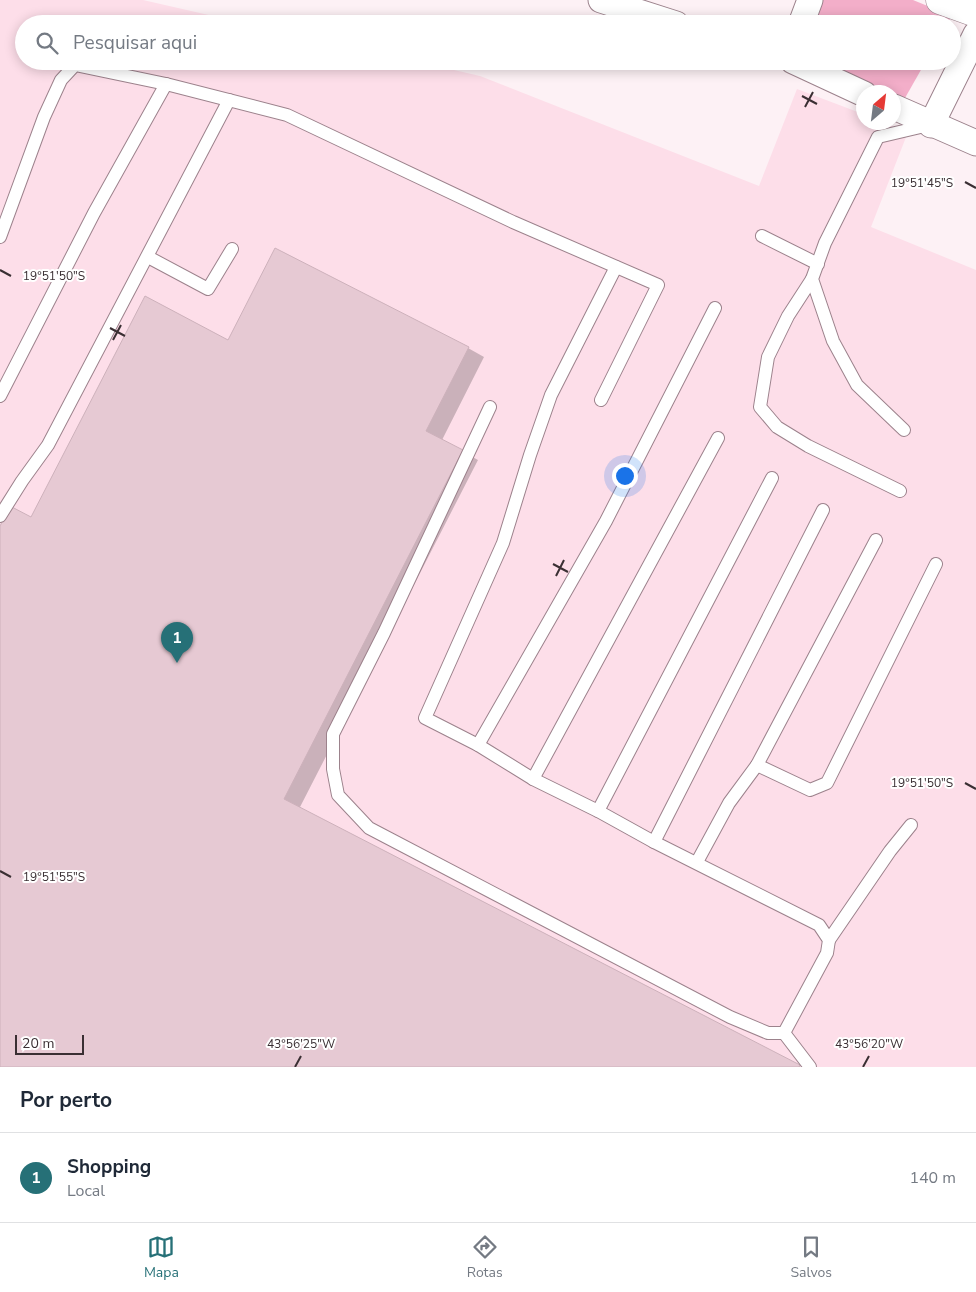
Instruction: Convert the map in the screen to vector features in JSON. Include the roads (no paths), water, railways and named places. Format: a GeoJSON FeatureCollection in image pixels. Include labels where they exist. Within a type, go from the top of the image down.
{"type":"FeatureCollection","features":[{"type":"Feature","properties":{"kind":"street"},"geometry":{"type":"LineString","coordinates":[[601,0],[648,15]]}},
{"type":"Feature","properties":{"kind":"street"},"geometry":{"type":"LineString","coordinates":[[804,15],[810,0]]}},
{"type":"Feature","properties":{"kind":"street"},"geometry":{"type":"LineString","coordinates":[[940,0],[976,13]]}},
{"type":"Feature","properties":{"kind":"street"},"geometry":{"type":"LineString","coordinates":[[961,64],[976,34]]}},
{"type":"Feature","properties":{"kind":"street"},"geometry":{"type":"LineString","coordinates":[[812,70],[856,90]]}},
{"type":"Feature","properties":{"kind":"street"},"geometry":{"type":"LineString","coordinates":[[931,125],[958,70]]}},
{"type":"Feature","properties":{"kind":"street"},"geometry":{"type":"LineString","coordinates":[[901,110],[976,143]]}},
{"type":"Feature","properties":{"kind":"lane"},"geometry":{"type":"LineString","coordinates":[[0,237],[44,117],[61,80],[70,70]]}},
{"type":"Feature","properties":{"kind":"lane"},"geometry":{"type":"LineString","coordinates":[[99,70],[166,84],[287,115],[513,222],[658,285],[601,400]]}},
{"type":"Feature","properties":{"kind":"lane"},"geometry":{"type":"LineString","coordinates":[[0,396],[94,213],[166,84]]}},
{"type":"Feature","properties":{"kind":"lane"},"geometry":{"type":"LineString","coordinates":[[0,516],[48,445],[229,100]]}},
{"type":"Feature","properties":{"kind":"lane"},"geometry":{"type":"LineString","coordinates":[[900,492],[808,446],[777,427],[760,407],[768,357],[788,316],[812,279],[825,243],[878,137],[931,125]]}},
{"type":"Feature","properties":{"kind":"lane"},"geometry":{"type":"LineString","coordinates":[[762,236],[818,264]]}},
{"type":"Feature","properties":{"kind":"lane"},"geometry":{"type":"LineString","coordinates":[[148,257],[208,289],[232,249]]}},
{"type":"Feature","properties":{"kind":"lane"},"geometry":{"type":"LineString","coordinates":[[616,267],[551,395],[503,543],[424,718],[478,745],[534,779],[654,842],[819,925],[829,940]]}},
{"type":"Feature","properties":{"kind":"lane"},"geometry":{"type":"LineString","coordinates":[[812,279],[833,341],[857,385],[904,430]]}},
{"type":"Feature","properties":{"kind":"lane"},"geometry":{"type":"LineString","coordinates":[[478,745],[606,521],[715,308]]}},
{"type":"Feature","properties":{"kind":"lane"},"geometry":{"type":"LineString","coordinates":[[490,406],[384,633],[333,734],[333,769],[338,795],[368,828],[730,1017],[768,1034],[784,1033]]}},
{"type":"Feature","properties":{"kind":"lane"},"geometry":{"type":"LineString","coordinates":[[534,779],[718,438]]}},
{"type":"Feature","properties":{"kind":"lane"},"geometry":{"type":"LineString","coordinates":[[598,811],[772,478]]}},
{"type":"Feature","properties":{"kind":"lane"},"geometry":{"type":"LineString","coordinates":[[654,842],[822,510]]}},
{"type":"Feature","properties":{"kind":"lane"},"geometry":{"type":"LineString","coordinates":[[697,862],[729,803],[758,765],[876,540]]}},
{"type":"Feature","properties":{"kind":"lane"},"geometry":{"type":"LineString","coordinates":[[758,765],[810,790],[827,783],[936,564]]}},
{"type":"Feature","properties":{"kind":"lane"},"geometry":{"type":"LineString","coordinates":[[784,1033],[827,953],[829,940],[890,851],[911,825]]}},
{"type":"Feature","properties":{"kind":"lane"},"geometry":{"type":"LineString","coordinates":[[784,1033],[810,1067]]}},
{"type":"Feature","properties":{"kind":"place","name":"Shopping"},"geometry":{"type":"Point","coordinates":[177,663]}}]}
